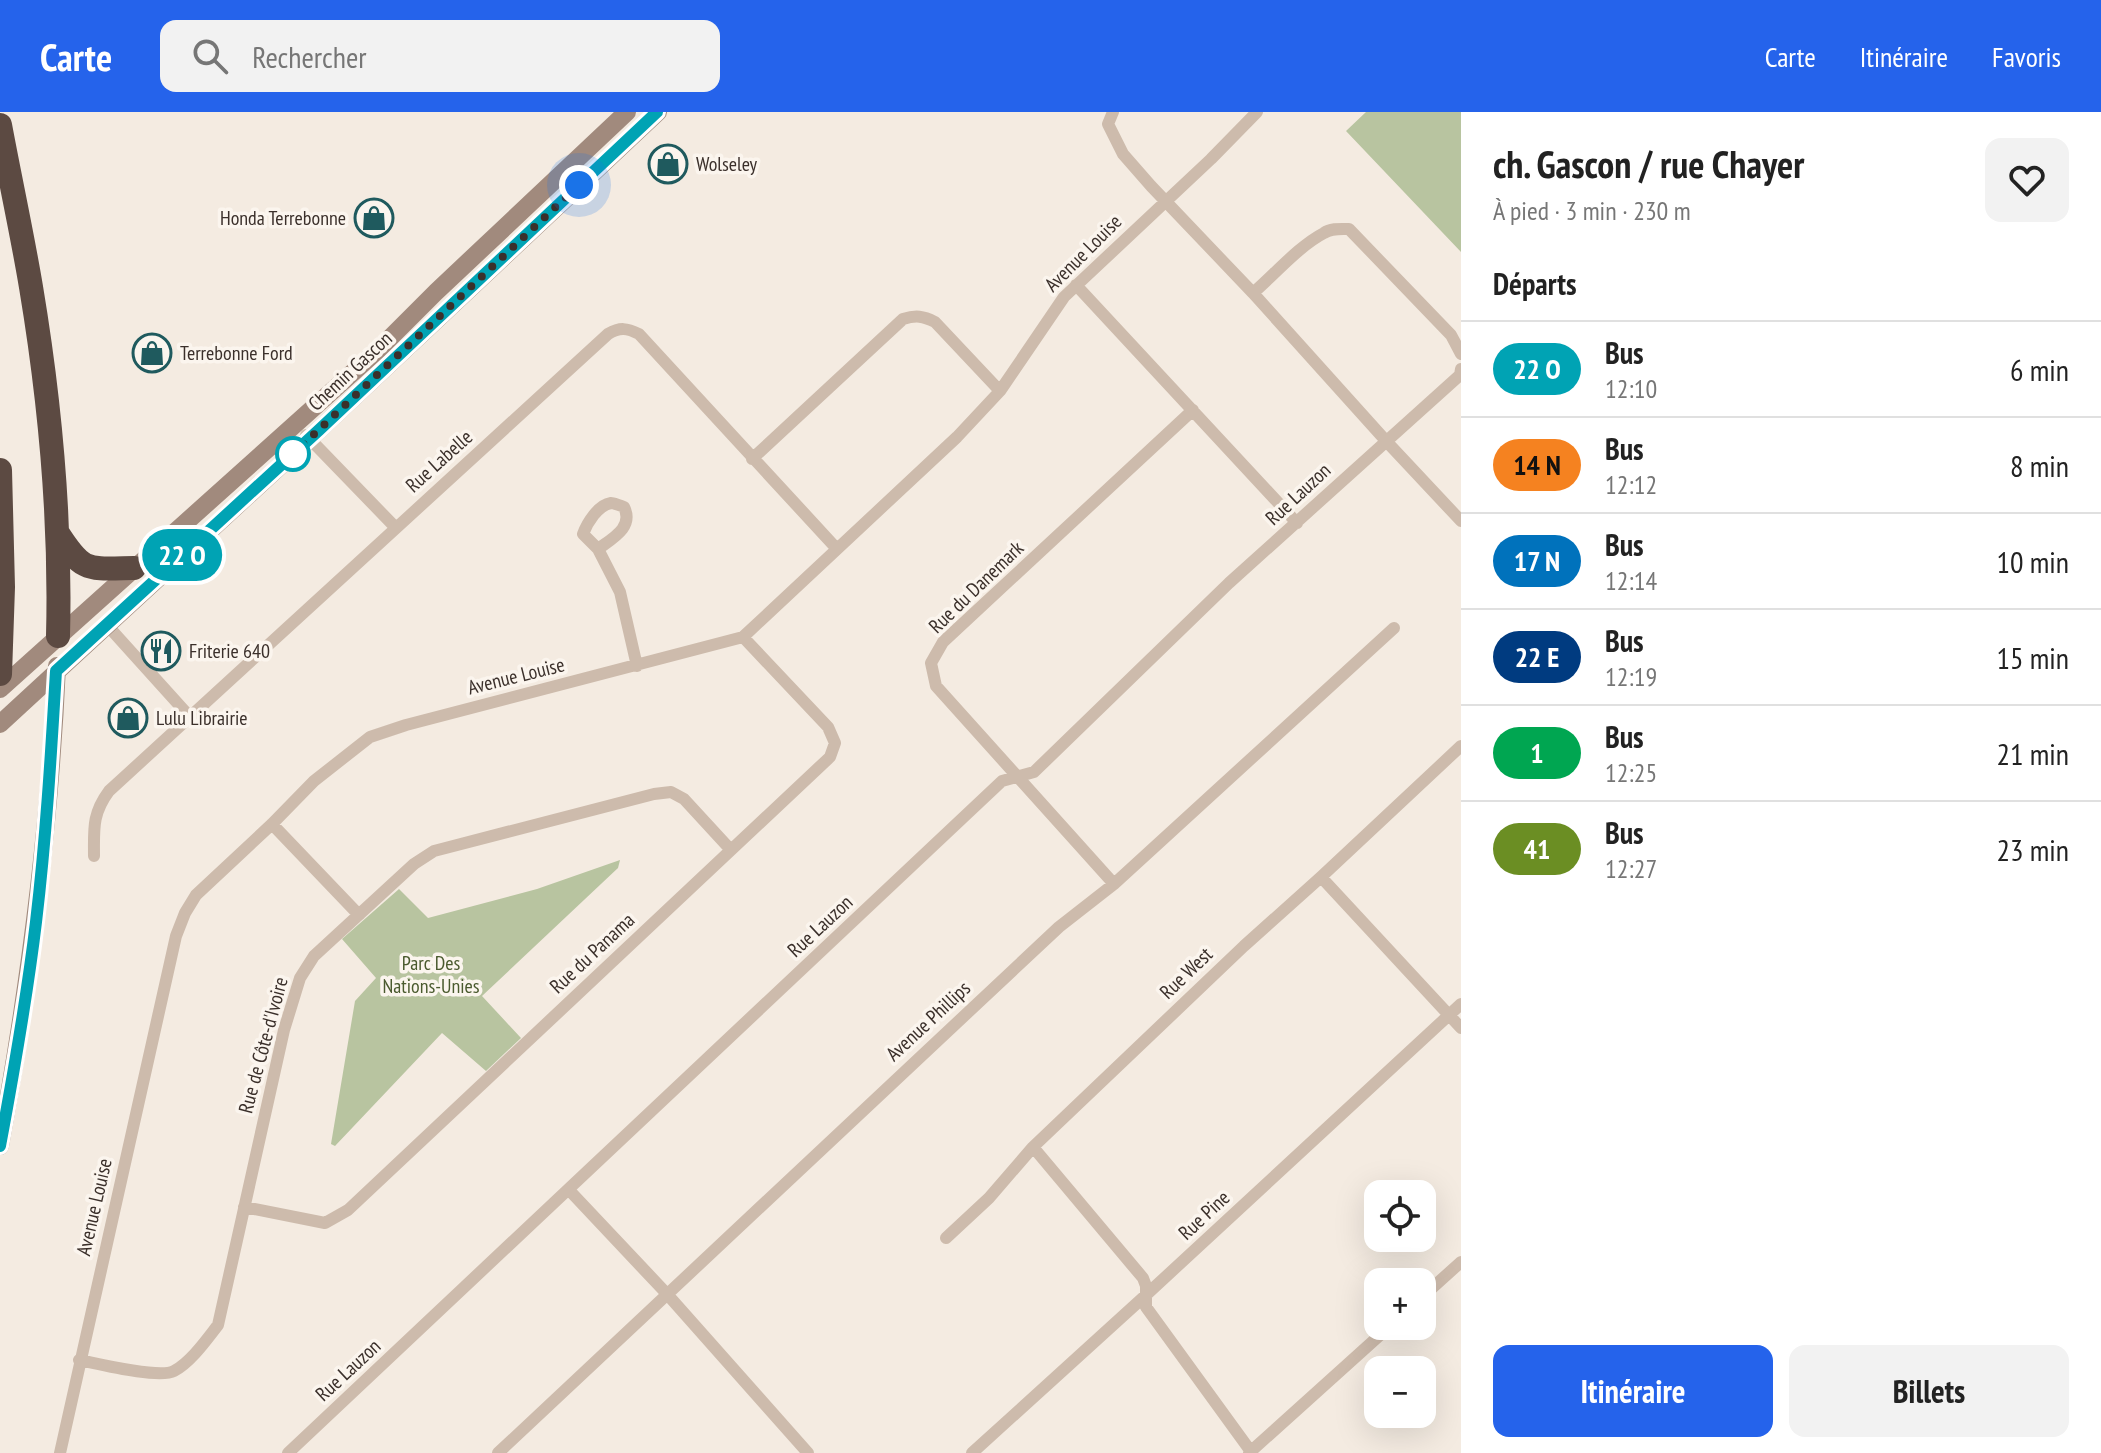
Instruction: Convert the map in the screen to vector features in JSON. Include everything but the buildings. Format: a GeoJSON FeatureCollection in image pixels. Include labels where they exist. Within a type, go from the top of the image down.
{"type":"FeatureCollection","features":[{"type":"Feature","properties":{"kind":"highway"},"geometry":{"type":"LineString","coordinates":[[0,125],[36,320],[49,432],[56,530],[58,636]]}},
{"type":"Feature","properties":{"kind":"highway"},"geometry":{"type":"LineString","coordinates":[[0,470],[3,566],[0,674]]}},
{"type":"Feature","properties":{"kind":"highway"},"geometry":{"type":"LineString","coordinates":[[56,530],[81,563],[98,568],[134,568]]}},
{"type":"Feature","properties":{"kind":"main road","name":"Chemin Gascon"},"geometry":{"type":"LineString","coordinates":[[0,689],[379,349],[627,112]]}},
{"type":"Feature","properties":{"kind":"main road","name":"Chemin Gascon"},"geometry":{"type":"LineString","coordinates":[[0,724],[658,112]]}},
{"type":"Feature","properties":{"kind":"main road"},"geometry":{"type":"LineString","coordinates":[[0,1146],[34,932],[50,770],[58,636]]}},
{"type":"Feature","properties":{"kind":"street"},"geometry":{"type":"LineString","coordinates":[[1113,112],[1108,124],[1123,154],[1461,521]]}},
{"type":"Feature","properties":{"kind":"street","name":"Avenue Louise"},"geometry":{"type":"LineString","coordinates":[[60,1453],[176,936],[196,895],[314,781],[360,743],[383,731],[743,637],[957,437],[1000,391],[1058,305],[1076,285],[1252,114]]}},
{"type":"Feature","properties":{"kind":"street"},"geometry":{"type":"LineString","coordinates":[[1253,293],[1325,232],[1349,229],[1451,335],[1461,354]]}},
{"type":"Feature","properties":{"kind":"street"},"geometry":{"type":"LineString","coordinates":[[1076,285],[1297,523]]}},
{"type":"Feature","properties":{"kind":"street"},"geometry":{"type":"LineString","coordinates":[[752,459],[903,319],[912,316],[924,316],[935,322],[1000,391]]}},
{"type":"Feature","properties":{"kind":"street","name":"Rue Labelle"},"geometry":{"type":"LineString","coordinates":[[94,856],[94,820],[98,805],[109,791],[616,329],[626,328],[639,334],[837,549]]}},
{"type":"Feature","properties":{"kind":"street","name":"Rue Lauzon"},"geometry":{"type":"LineString","coordinates":[[288,1453],[1002,781],[1034,772],[1229,583],[1460,375],[1461,369]]}},
{"type":"Feature","properties":{"kind":"street","name":"Rue du Danemark"},"geometry":{"type":"LineString","coordinates":[[1114,884],[936,686],[931,663],[943,642],[1193,410]]}},
{"type":"Feature","properties":{"kind":"street"},"geometry":{"type":"LineString","coordinates":[[295,424],[396,528]]}},
{"type":"Feature","properties":{"kind":"street"},"geometry":{"type":"LineString","coordinates":[[598,549],[620,592],[637,666]]}},
{"type":"Feature","properties":{"kind":"street"},"geometry":{"type":"LineString","coordinates":[[107,625],[190,717]]}},
{"type":"Feature","properties":{"kind":"street","name":"Avenue Phillips"},"geometry":{"type":"LineString","coordinates":[[498,1453],[1059,927],[1114,884],[1394,628]]}},
{"type":"Feature","properties":{"kind":"street","name":"Rue du Panama"},"geometry":{"type":"LineString","coordinates":[[244,1207],[325,1223],[348,1210],[830,757],[835,743],[828,727],[743,637]]}},
{"type":"Feature","properties":{"kind":"street","name":"Rue West"},"geometry":{"type":"LineString","coordinates":[[946,1238],[989,1198],[1033,1147],[1244,946],[1461,746]]}},
{"type":"Feature","properties":{"kind":"street","name":"Rue de Côte-d'Ivoire"},"geometry":{"type":"LineString","coordinates":[[79,1360],[160,1375],[174,1372],[198,1351],[218,1325],[284,1030],[300,978],[314,956],[414,864],[434,851],[671,792],[684,799],[730,849]]}},
{"type":"Feature","properties":{"kind":"street"},"geometry":{"type":"LineString","coordinates":[[272,824],[359,915]]}},
{"type":"Feature","properties":{"kind":"street"},"geometry":{"type":"LineString","coordinates":[[1321,877],[1461,1028]]}},
{"type":"Feature","properties":{"kind":"street","name":"Rue Pine"},"geometry":{"type":"LineString","coordinates":[[972,1453],[1461,1004]]}},
{"type":"Feature","properties":{"kind":"street"},"geometry":{"type":"LineString","coordinates":[[1033,1147],[1143,1278],[1148,1310],[1250,1453],[1375,1340]]}},
{"type":"Feature","properties":{"kind":"street"},"geometry":{"type":"LineString","coordinates":[[569,1190],[667,1294],[808,1453]]}},
{"type":"Feature","properties":{"kind":"street"},"geometry":{"type":"LineString","coordinates":[[1436,1284],[1461,1262]]}},
{"type":"Feature","properties":{"kind":"green space"},"geometry":{"type":"Polygon","coordinates":[[[1366,112],[1461,112],[1461,252],[1346,131],[1366,112]]]}},
{"type":"Feature","properties":{"kind":"green space","name":"Parc Des Nations-Unies"},"geometry":{"type":"Polygon","coordinates":[[[620,860],[618,868],[482,996],[521,1038],[486,1071],[442,1033],[335,1146],[331,1144],[355,1001],[376,978],[342,939],[399,889],[428,918],[537,889],[620,860]]]}},
{"type":"Feature","properties":{"kind":"bus line"},"geometry":{"type":"LineString","coordinates":[[0,1146],[36,918],[56,671],[319,430],[657,112]]}},
{"type":"Feature","properties":{"kind":"place","name":"Wolseley"},"geometry":{"type":"Point","coordinates":[668,164]}},
{"type":"Feature","properties":{"kind":"place","name":"Honda Terrebonne"},"geometry":{"type":"Point","coordinates":[374,218]}},
{"type":"Feature","properties":{"kind":"place","name":"Terrebonne Ford"},"geometry":{"type":"Point","coordinates":[152,353]}},
{"type":"Feature","properties":{"kind":"place","name":"Friterie 640"},"geometry":{"type":"Point","coordinates":[161,651]}},
{"type":"Feature","properties":{"kind":"place","name":"Lulu Librairie"},"geometry":{"type":"Point","coordinates":[128,718]}},
{"type":"Feature","properties":{"kind":"route"},"geometry":{"type":"LineString","coordinates":[[293,454],[579,185]]}}]}
